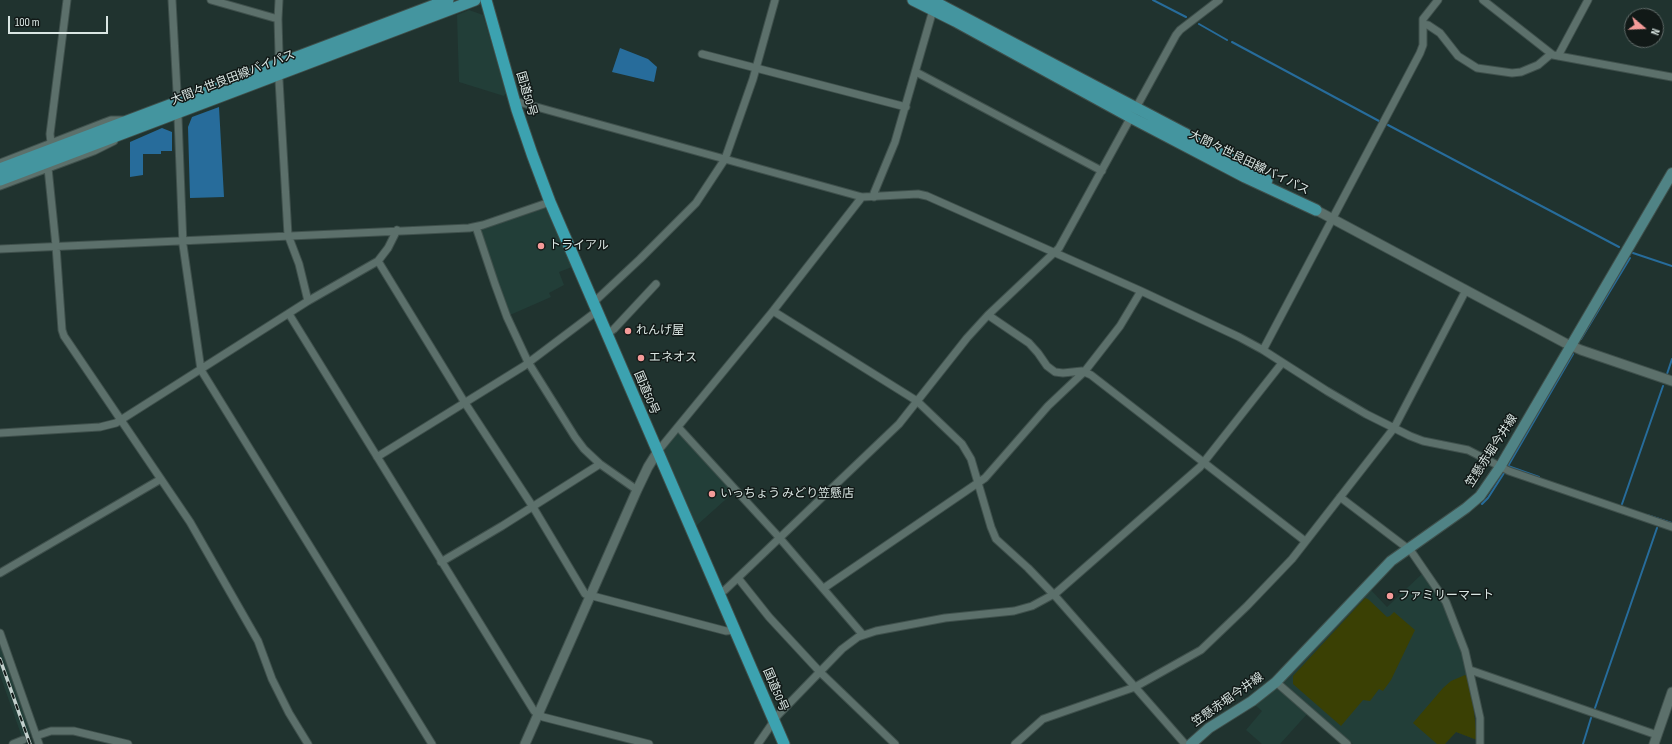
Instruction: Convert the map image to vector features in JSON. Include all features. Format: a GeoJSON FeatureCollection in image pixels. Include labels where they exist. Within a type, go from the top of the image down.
{"type":"FeatureCollection","features":[{"type":"Feature","properties":{"kind":"highway","name":"国道50号"},"geometry":{"type":"LineString","coordinates":[[486,0],[514,101],[550,202],[784,744]]}},
{"type":"Feature","properties":{"kind":"main road","name":"大間々世良田線バイパス"},"geometry":{"type":"LineString","coordinates":[[0,180],[124,134],[178,108],[282,62],[448,0]]}},
{"type":"Feature","properties":{"kind":"main road","name":"大間々世良田線バイパス"},"geometry":{"type":"LineString","coordinates":[[0,169],[128,121],[178,108],[278,75],[475,0]]}},
{"type":"Feature","properties":{"kind":"main road","name":"大間々世良田線バイパス"},"geometry":{"type":"LineString","coordinates":[[913,0],[932,5],[1134,113],[1245,177],[1316,210]]}},
{"type":"Feature","properties":{"kind":"main road","name":"笠懸赤堀今井線"},"geometry":{"type":"LineString","coordinates":[[1191,744],[1209,728],[1252,701],[1276,682],[1384,568],[1408,548],[1473,503],[1484,491],[1500,467],[1572,346],[1672,173]]}},
{"type":"Feature","properties":{"kind":"street"},"geometry":{"type":"LineString","coordinates":[[51,143],[50,134],[67,0]]}},
{"type":"Feature","properties":{"kind":"street"},"geometry":{"type":"LineString","coordinates":[[172,0],[183,240],[201,370],[432,744]]}},
{"type":"Feature","properties":{"kind":"street"},"geometry":{"type":"LineString","coordinates":[[211,0],[278,19]]}},
{"type":"Feature","properties":{"kind":"street"},"geometry":{"type":"LineString","coordinates":[[279,0],[279,54],[282,62]]}},
{"type":"Feature","properties":{"kind":"street"},"geometry":{"type":"LineString","coordinates":[[377,457],[528,362],[596,307],[640,259],[696,204],[725,159],[756,68],[775,0]]}},
{"type":"Feature","properties":{"kind":"street"},"geometry":{"type":"LineString","coordinates":[[719,593],[725,590],[738,578],[899,424],[967,338],[988,315],[1059,248],[1180,30],[1219,0]]}},
{"type":"Feature","properties":{"kind":"street"},"geometry":{"type":"LineString","coordinates":[[1263,350],[1422,51],[1424,17],[1438,0]]}},
{"type":"Feature","properties":{"kind":"street"},"geometry":{"type":"LineString","coordinates":[[1483,0],[1555,55],[1672,78]]}},
{"type":"Feature","properties":{"kind":"street"},"geometry":{"type":"LineString","coordinates":[[1423,24],[1428,25],[1440,33],[1458,56],[1474,67],[1512,73],[1521,72],[1538,65],[1555,55],[1588,0]]}},
{"type":"Feature","properties":{"kind":"street"},"geometry":{"type":"LineString","coordinates":[[874,197],[874,192],[895,142],[906,107],[932,5]]}},
{"type":"Feature","properties":{"kind":"street"},"geometry":{"type":"LineString","coordinates":[[702,54],[906,107]]}},
{"type":"Feature","properties":{"kind":"street"},"geometry":{"type":"LineString","coordinates":[[916,72],[1102,171]]}},
{"type":"Feature","properties":{"kind":"street"},"geometry":{"type":"LineString","coordinates":[[278,75],[288,236],[298,264],[308,301]]}},
{"type":"Feature","properties":{"kind":"street"},"geometry":{"type":"LineString","coordinates":[[514,101],[862,197],[918,194],[928,196],[1212,324],[1263,350],[1327,391],[1394,428],[1422,441],[1468,450],[1500,467],[1672,527]]}},
{"type":"Feature","properties":{"kind":"street"},"geometry":{"type":"LineString","coordinates":[[0,163],[103,122],[111,120],[128,121]]}},
{"type":"Feature","properties":{"kind":"street"},"geometry":{"type":"LineString","coordinates":[[0,186],[104,147],[124,134]]}},
{"type":"Feature","properties":{"kind":"street"},"geometry":{"type":"LineString","coordinates":[[48,168],[56,246],[62,330],[64,336],[120,421],[190,522],[258,641],[272,679],[289,713],[308,744]]}},
{"type":"Feature","properties":{"kind":"street"},"geometry":{"type":"LineString","coordinates":[[525,744],[648,467],[658,452],[773,311],[862,197]]}},
{"type":"Feature","properties":{"kind":"street"},"geometry":{"type":"LineString","coordinates":[[0,249],[476,227],[550,202]]}},
{"type":"Feature","properties":{"kind":"street"},"geometry":{"type":"LineString","coordinates":[[1316,210],[1572,346],[1672,381]]}},
{"type":"Feature","properties":{"kind":"street"},"geometry":{"type":"LineString","coordinates":[[476,227],[507,317],[528,362],[584,449],[600,464],[637,490]]}},
{"type":"Feature","properties":{"kind":"street"},"geometry":{"type":"LineString","coordinates":[[0,433],[110,426],[120,421],[308,301],[378,261],[388,248],[397,230]]}},
{"type":"Feature","properties":{"kind":"street"},"geometry":{"type":"LineString","coordinates":[[378,261],[465,403],[533,507],[584,592],[590,596],[726,631],[735,630]]}},
{"type":"Feature","properties":{"kind":"street"},"geometry":{"type":"LineString","coordinates":[[607,334],[614,330],[656,284]]}},
{"type":"Feature","properties":{"kind":"street"},"geometry":{"type":"LineString","coordinates":[[1015,744],[1043,719],[1135,687],[1206,646],[1280,572],[1394,428],[1466,290]]}},
{"type":"Feature","properties":{"kind":"street"},"geometry":{"type":"LineString","coordinates":[[824,588],[978,483],[1048,406],[1085,371],[1120,326],[1141,291]]}},
{"type":"Feature","properties":{"kind":"street"},"geometry":{"type":"LineString","coordinates":[[773,311],[917,401],[965,448],[971,459],[996,539],[1028,568],[1053,595],[1185,744]]}},
{"type":"Feature","properties":{"kind":"street"},"geometry":{"type":"LineString","coordinates":[[289,314],[534,711],[538,715],[649,744]]}},
{"type":"Feature","properties":{"kind":"street"},"geometry":{"type":"LineString","coordinates":[[988,315],[1029,343],[1047,366],[1055,372],[1085,371],[1305,541]]}},
{"type":"Feature","properties":{"kind":"street"},"geometry":{"type":"LineString","coordinates":[[758,744],[774,721],[842,649],[863,635],[949,617],[1014,611],[1032,606],[1053,595],[1204,463],[1282,363]]}},
{"type":"Feature","properties":{"kind":"street"},"geometry":{"type":"LineString","coordinates":[[678,427],[780,538],[863,635]]}},
{"type":"Feature","properties":{"kind":"street"},"geometry":{"type":"LineString","coordinates":[[441,562],[533,507],[600,464]]}},
{"type":"Feature","properties":{"kind":"street"},"geometry":{"type":"LineString","coordinates":[[0,573],[161,479]]}},
{"type":"Feature","properties":{"kind":"street"},"geometry":{"type":"LineString","coordinates":[[1340,497],[1408,548],[1446,602],[1460,636],[1470,670],[1480,718],[1480,744]]}},
{"type":"Feature","properties":{"kind":"street"},"geometry":{"type":"LineString","coordinates":[[738,578],[769,617],[820,672],[895,744]]}},
{"type":"Feature","properties":{"kind":"street"},"geometry":{"type":"LineString","coordinates":[[0,633],[39,744]]}},
{"type":"Feature","properties":{"kind":"street"},"geometry":{"type":"LineString","coordinates":[[1470,670],[1657,735]]}},
{"type":"Feature","properties":{"kind":"street"},"geometry":{"type":"LineString","coordinates":[[1276,682],[1347,744]]}},
{"type":"Feature","properties":{"kind":"street"},"geometry":{"type":"LineString","coordinates":[[1654,744],[1672,692]]}},
{"type":"Feature","properties":{"kind":"street"},"geometry":{"type":"LineString","coordinates":[[36,736],[51,731],[74,731],[128,744]]}},
{"type":"Feature","properties":{"kind":"street"},"geometry":{"type":"LineString","coordinates":[[13,744],[23,740]]}},
{"type":"Feature","properties":{"kind":"shaded area"},"geometry":{"type":"Polygon","coordinates":[[[469,10],[483,15],[506,93],[504,96],[459,82],[457,15],[469,10]]]}},
{"type":"Feature","properties":{"kind":"shaded area"},"geometry":{"type":"Polygon","coordinates":[[[546,208],[572,267],[559,272],[564,285],[549,293],[551,297],[510,315],[480,232],[482,229],[546,208]]]}},
{"type":"Feature","properties":{"kind":"shaded area"},"geometry":{"type":"Polygon","coordinates":[[[677,433],[679,433],[734,492],[696,526],[664,451],[677,433]]]}},
{"type":"Feature","properties":{"kind":"shaded area"},"geometry":{"type":"Polygon","coordinates":[[[1423,573],[1447,609],[1460,647],[1471,689],[1477,740],[1456,732],[1445,744],[1353,744],[1283,682],[1370,589],[1387,607],[1423,573]]]}},
{"type":"Feature","properties":{"kind":"shaded area"},"geometry":{"type":"Polygon","coordinates":[[[0,643],[31,732],[30,735],[22,737],[0,675],[0,643]]]}},
{"type":"Feature","properties":{"kind":"shaded area"},"geometry":{"type":"Polygon","coordinates":[[[1276,688],[1308,713],[1280,744],[1262,744],[1246,730],[1262,711],[1255,705],[1276,688]]]}},
{"type":"Feature","properties":{"kind":"green space"},"geometry":{"type":"Polygon","coordinates":[[[1365,598],[1368,599],[1387,617],[1394,612],[1415,630],[1391,680],[1383,691],[1379,689],[1370,701],[1363,700],[1341,726],[1293,684],[1293,676],[1365,598]]]}},
{"type":"Feature","properties":{"kind":"green space"},"geometry":{"type":"Polygon","coordinates":[[[1465,675],[1468,677],[1473,702],[1477,740],[1456,732],[1445,744],[1437,744],[1413,723],[1443,688],[1451,681],[1465,675]]]}},
{"type":"Feature","properties":{"kind":"water"},"geometry":{"type":"Polygon","coordinates":[[[620,48],[648,59],[657,67],[654,82],[612,72],[620,48]]]}},
{"type":"Feature","properties":{"kind":"water"},"geometry":{"type":"Polygon","coordinates":[[[219,107],[224,197],[190,198],[188,127],[192,117],[219,107]]]}},
{"type":"Feature","properties":{"kind":"water"},"geometry":{"type":"Polygon","coordinates":[[[162,128],[172,132],[172,151],[161,151],[161,154],[143,154],[143,175],[130,177],[130,142],[162,128]]]}},
{"type":"Feature","properties":{"kind":"waterway"},"geometry":{"type":"LineString","coordinates":[[1153,0],[1186,17]]}},
{"type":"Feature","properties":{"kind":"waterway"},"geometry":{"type":"LineString","coordinates":[[1199,24],[1227,40]]}},
{"type":"Feature","properties":{"kind":"waterway"},"geometry":{"type":"LineString","coordinates":[[1232,42],[1379,121]]}},
{"type":"Feature","properties":{"kind":"waterway"},"geometry":{"type":"LineString","coordinates":[[1388,125],[1619,247]]}},
{"type":"Feature","properties":{"kind":"waterway"},"geometry":{"type":"LineString","coordinates":[[1633,253],[1672,266]]}},
{"type":"Feature","properties":{"kind":"waterway"},"geometry":{"type":"LineString","coordinates":[[1581,339],[1630,258]]}},
{"type":"Feature","properties":{"kind":"waterway"},"geometry":{"type":"LineString","coordinates":[[1539,477],[1508,466],[1573,354]]}},
{"type":"Feature","properties":{"kind":"waterway"},"geometry":{"type":"LineString","coordinates":[[1667,374],[1672,359]]}},
{"type":"Feature","properties":{"kind":"waterway"},"geometry":{"type":"LineString","coordinates":[[1622,504],[1663,386]]}},
{"type":"Feature","properties":{"kind":"waterway"},"geometry":{"type":"LineString","coordinates":[[1482,504],[1488,498],[1504,473]]}},
{"type":"Feature","properties":{"kind":"waterway"},"geometry":{"type":"LineString","coordinates":[[1647,515],[1672,523]]}},
{"type":"Feature","properties":{"kind":"waterway"},"geometry":{"type":"LineString","coordinates":[[1595,708],[1657,528]]}},
{"type":"Feature","properties":{"kind":"waterway"},"geometry":{"type":"LineString","coordinates":[[1583,744],[1591,718]]}},
{"type":"Feature","properties":{"kind":"railway"},"geometry":{"type":"LineString","coordinates":[[0,659],[30,744]]}},
{"type":"Feature","properties":{"kind":"place","name":"トライアル"},"geometry":{"type":"Point","coordinates":[541,246]}},
{"type":"Feature","properties":{"kind":"place","name":"れんげ屋"},"geometry":{"type":"Point","coordinates":[628,331]}},
{"type":"Feature","properties":{"kind":"place","name":"エネオス"},"geometry":{"type":"Point","coordinates":[641,358]}},
{"type":"Feature","properties":{"kind":"place","name":"いっちょう みどり笠懸店"},"geometry":{"type":"Point","coordinates":[712,494]}},
{"type":"Feature","properties":{"kind":"place","name":"ファミリーマート"},"geometry":{"type":"Point","coordinates":[1390,596]}}]}
